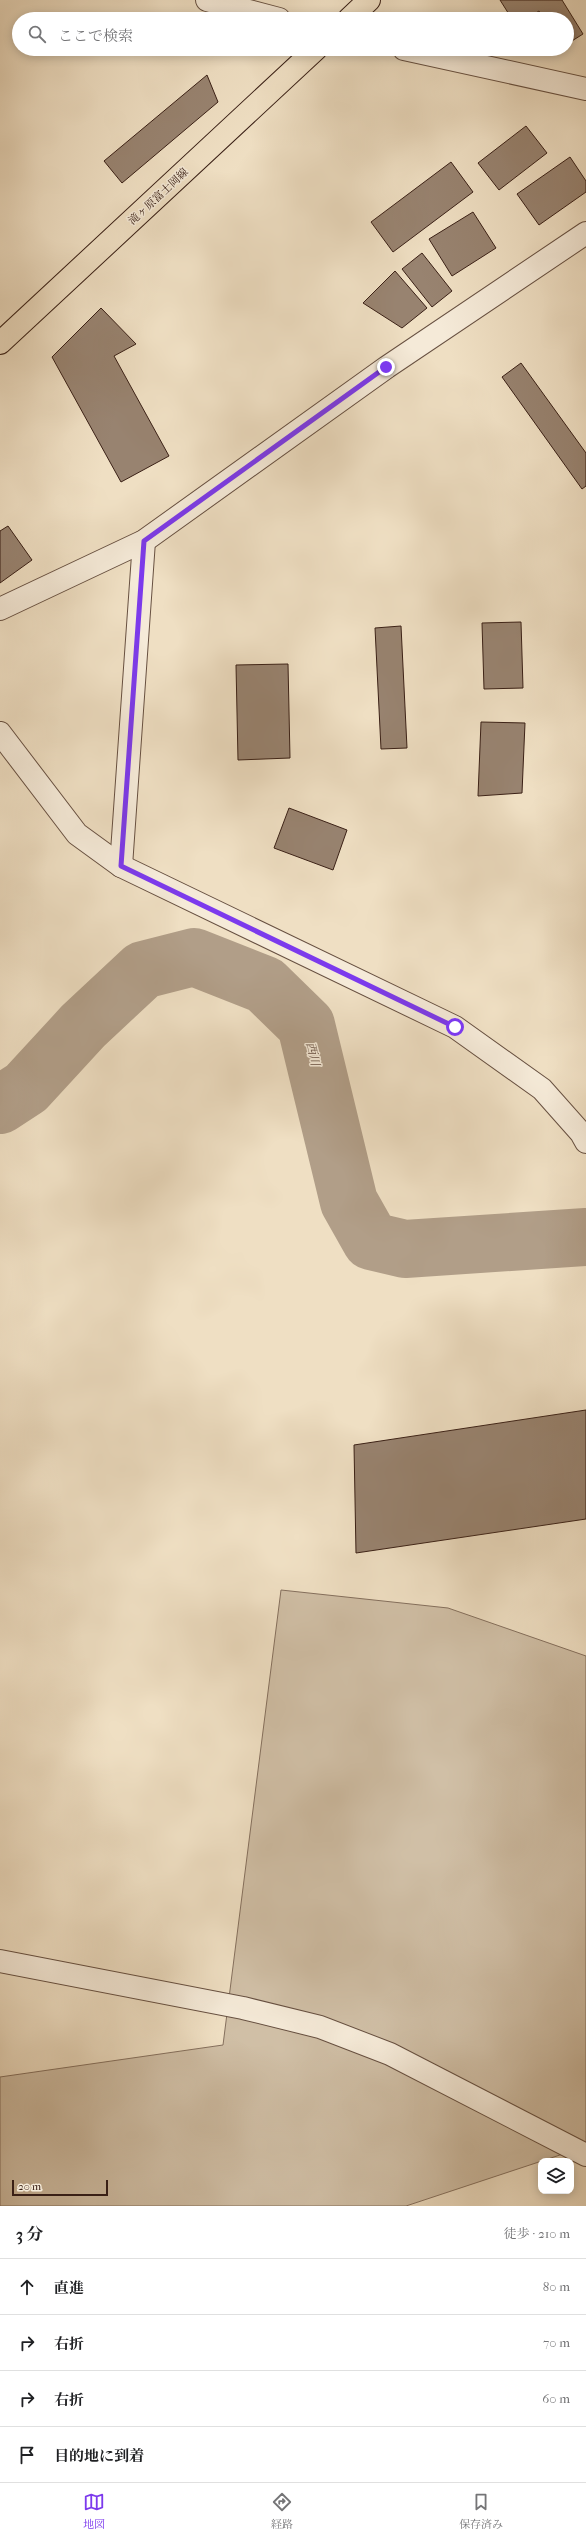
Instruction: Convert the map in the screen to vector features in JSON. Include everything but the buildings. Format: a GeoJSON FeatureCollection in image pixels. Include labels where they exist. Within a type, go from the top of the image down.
{"type":"FeatureCollection","features":[{"type":"Feature","properties":{"kind":"main road"},"geometry":{"type":"LineString","coordinates":[[356,12],[369,0]]}},
{"type":"Feature","properties":{"kind":"main road","name":"滝ヶ原富士岡線"},"geometry":{"type":"LineString","coordinates":[[0,343],[308,56]]}},
{"type":"Feature","properties":{"kind":"street"},"geometry":{"type":"LineString","coordinates":[[207,0],[252,12]]}},
{"type":"Feature","properties":{"kind":"street"},"geometry":{"type":"LineString","coordinates":[[435,56],[586,90]]}},
{"type":"Feature","properties":{"kind":"street"},"geometry":{"type":"LineString","coordinates":[[0,609],[144,541],[386,367],[586,233]]}},
{"type":"Feature","properties":{"kind":"street"},"geometry":{"type":"LineString","coordinates":[[121,866],[144,541]]}},
{"type":"Feature","properties":{"kind":"street"},"geometry":{"type":"LineString","coordinates":[[0,733],[77,834],[121,866],[455,1027],[542,1089],[582,1133],[586,1142]]}},
{"type":"Feature","properties":{"kind":"street"},"geometry":{"type":"LineString","coordinates":[[0,1961],[243,2008],[320,2027],[390,2054],[586,2155]]}},
{"type":"Feature","properties":{"kind":"shaded area"},"geometry":{"type":"Polygon","coordinates":[[[281,1590],[448,1608],[586,1656],[586,2142],[575,2150],[551,2158],[538,2158],[538,2162],[406,2206],[0,2206],[0,2077],[223,2045],[281,1590]]]}},
{"type":"Feature","properties":{"kind":"waterway","name":"西川"},"geometry":{"type":"LineString","coordinates":[[0,1105],[26,1088],[83,1026],[143,970],[194,957],[265,985],[306,1025],[349,1202],[371,1241],[405,1249],[586,1237]]}},
{"type":"Feature","properties":{"kind":"route"},"geometry":{"type":"LineString","coordinates":[[386,367],[144,541],[142,598],[121,866],[455,1027]]}}]}
